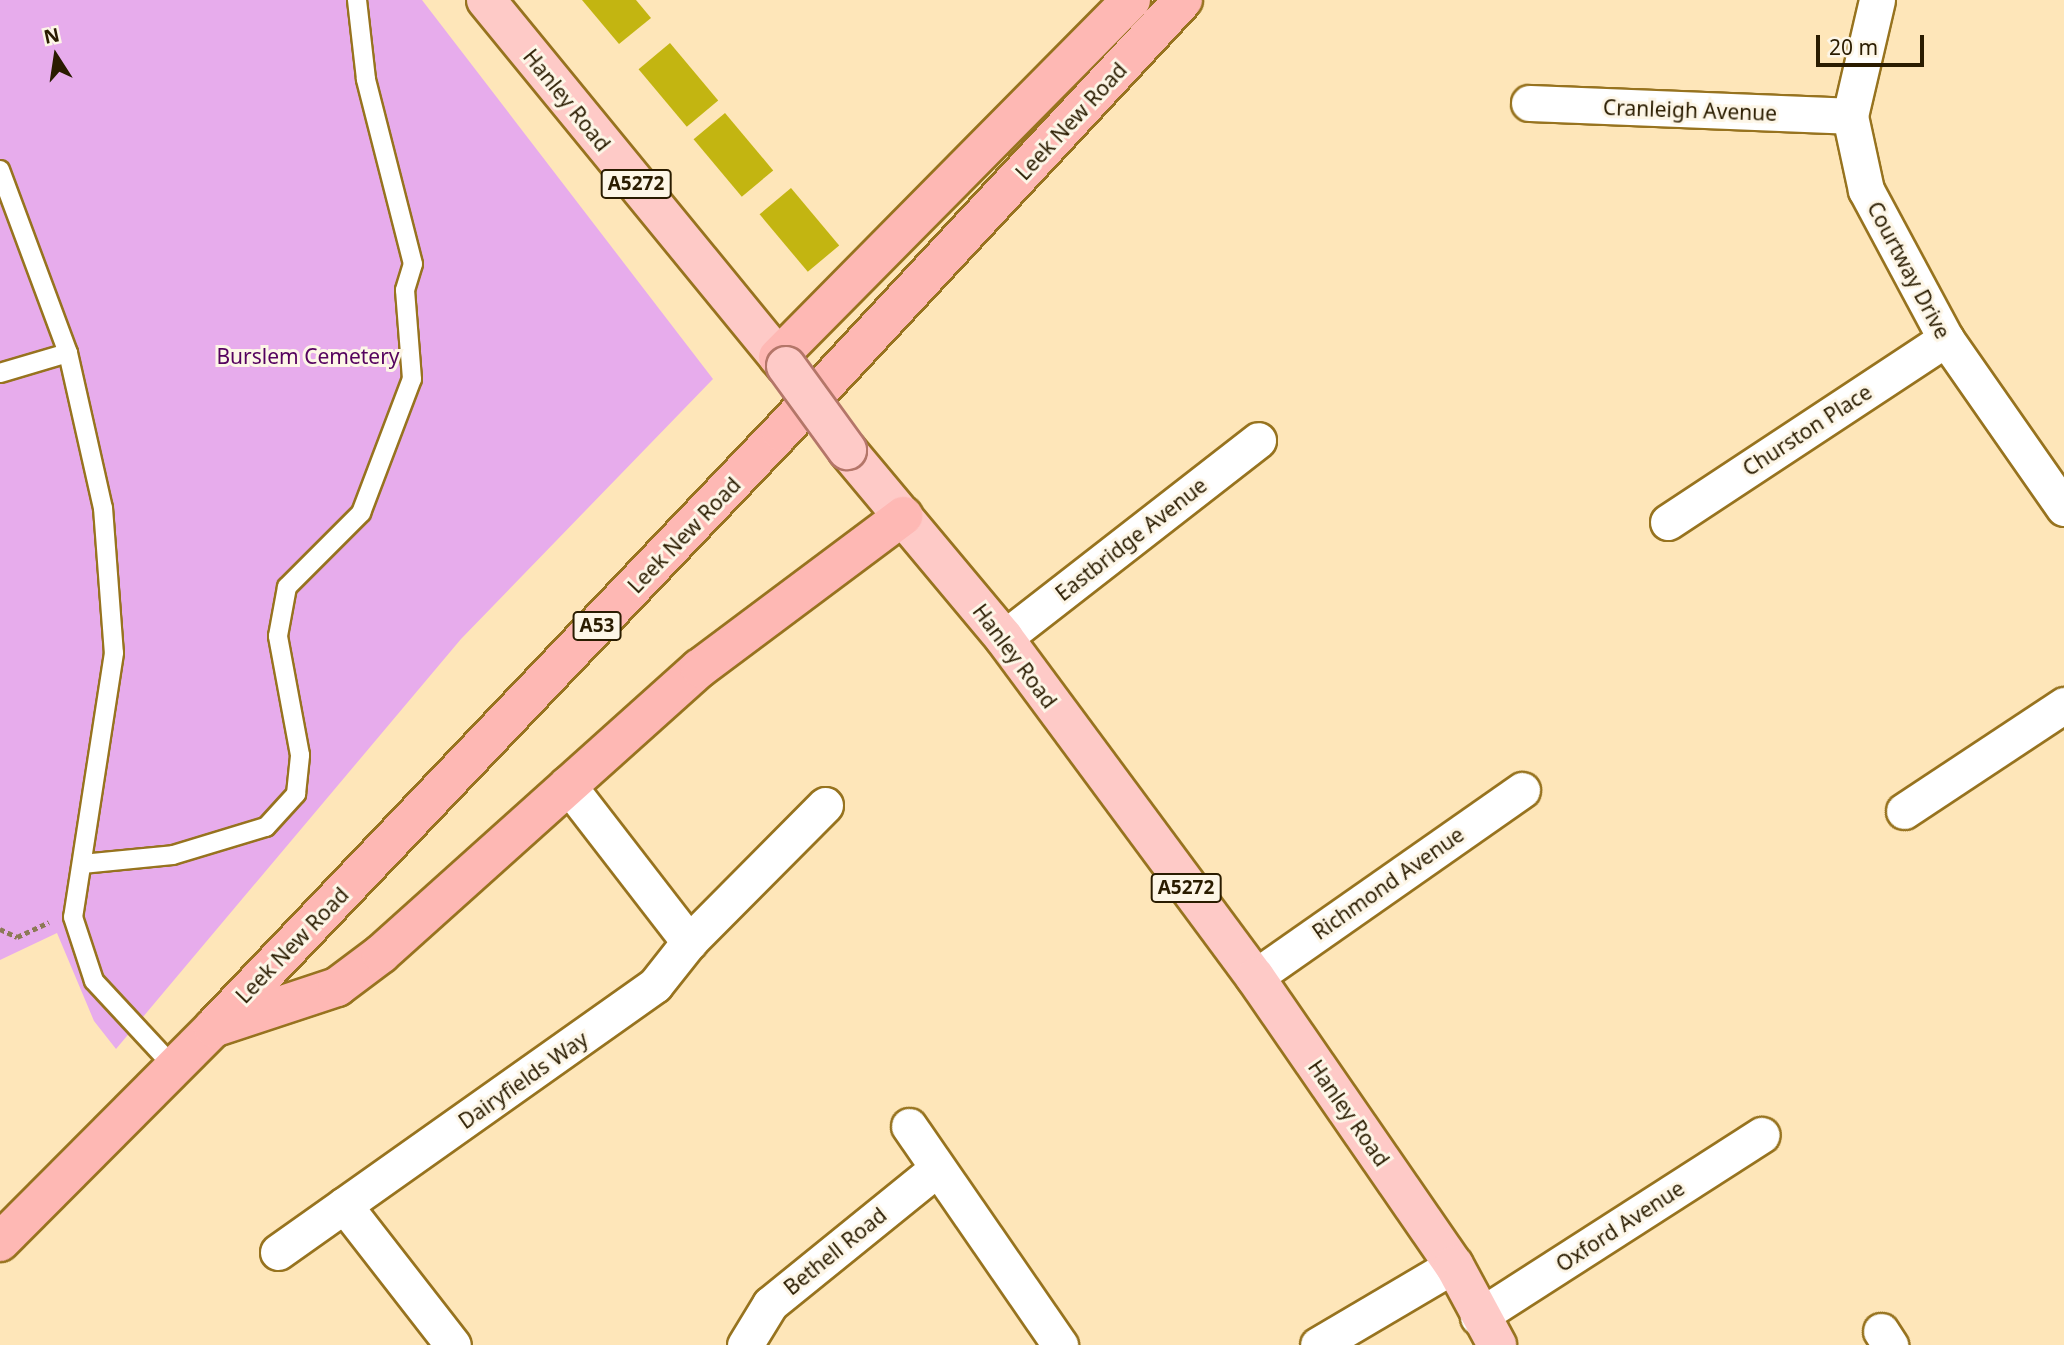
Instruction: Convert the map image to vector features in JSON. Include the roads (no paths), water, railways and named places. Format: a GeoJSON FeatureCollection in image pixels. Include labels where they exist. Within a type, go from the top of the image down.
{"type":"FeatureCollection","features":[{"type":"Feature","properties":{"kind":"highway"},"geometry":{"type":"LineString","coordinates":[[782,362],[1131,0]]}},
{"type":"Feature","properties":{"kind":"highway","name":"Leek New Road"},"geometry":{"type":"LineString","coordinates":[[0,1242],[213,1028],[1183,0]]}},
{"type":"Feature","properties":{"kind":"highway"},"geometry":{"type":"LineString","coordinates":[[213,1028],[337,988],[381,954],[567,784],[700,668],[903,516]]}},
{"type":"Feature","properties":{"kind":"main road","name":"Hanley Road"},"geometry":{"type":"LineString","coordinates":[[486,0],[782,362],[847,450],[1004,638],[1255,977],[1454,1265],[1487,1331]]}},
{"type":"Feature","properties":{"kind":"street","name":"Courtway Drive"},"geometry":{"type":"LineString","coordinates":[[1876,0],[1850,116],[1866,190],[1946,339],[2064,508]]}},
{"type":"Feature","properties":{"kind":"street","name":"Cranleigh Avenue"},"geometry":{"type":"LineString","coordinates":[[1529,103],[1850,116]]}},
{"type":"Feature","properties":{"kind":"street","name":"Churston Place"},"geometry":{"type":"LineString","coordinates":[[1668,522],[1946,339]]}},
{"type":"Feature","properties":{"kind":"street","name":"Eastbridge Avenue"},"geometry":{"type":"LineString","coordinates":[[1004,638],[1258,440]]}},
{"type":"Feature","properties":{"kind":"street"},"geometry":{"type":"LineString","coordinates":[[1904,811],[2064,705]]}},
{"type":"Feature","properties":{"kind":"street"},"geometry":{"type":"LineString","coordinates":[[567,784],[689,942]]}},
{"type":"Feature","properties":{"kind":"street","name":"Richmond Avenue"},"geometry":{"type":"LineString","coordinates":[[1255,977],[1522,789]]}},
{"type":"Feature","properties":{"kind":"street","name":"Dairyfields Way"},"geometry":{"type":"LineString","coordinates":[[278,1252],[655,985],[689,942],[825,805]]}},
{"type":"Feature","properties":{"kind":"street"},"geometry":{"type":"LineString","coordinates":[[909,1126],[1060,1345]]}},
{"type":"Feature","properties":{"kind":"street","name":"Oxford Avenue"},"geometry":{"type":"LineString","coordinates":[[1487,1331],[1762,1135]]}},
{"type":"Feature","properties":{"kind":"street","name":"Bethell Road"},"geometry":{"type":"LineString","coordinates":[[745,1345],[770,1304],[937,1169]]}},
{"type":"Feature","properties":{"kind":"street"},"geometry":{"type":"LineString","coordinates":[[344,1205],[453,1345]]}},
{"type":"Feature","properties":{"kind":"street"},"geometry":{"type":"LineString","coordinates":[[1318,1345],[1454,1265]]}},
{"type":"Feature","properties":{"kind":"lane"},"geometry":{"type":"LineString","coordinates":[[82,864],[173,855],[266,827],[296,794],[300,755],[278,636],[287,587],[361,513],[412,379],[405,290],[413,264],[366,79],[357,0]]}},
{"type":"Feature","properties":{"kind":"lane"},"geometry":{"type":"LineString","coordinates":[[0,170],[68,353],[103,508],[114,653],[73,917],[94,981],[173,1066]]}},
{"type":"Feature","properties":{"kind":"lane"},"geometry":{"type":"LineString","coordinates":[[0,373],[68,353]]}},
{"type":"Feature","properties":{"kind":"park label","name":"Burslem Cemetery"},"geometry":{"type":"Point","coordinates":[308,356]}}]}
